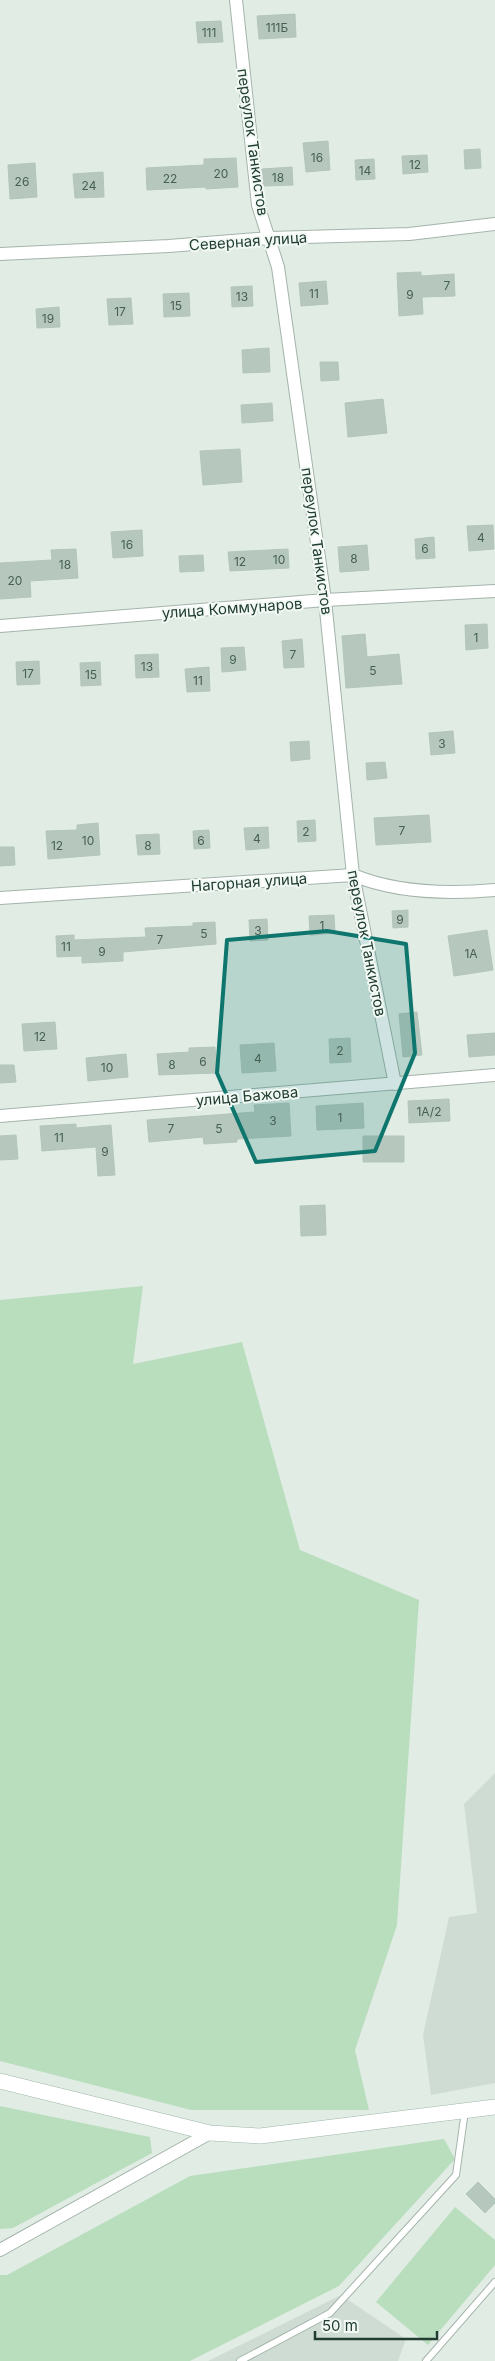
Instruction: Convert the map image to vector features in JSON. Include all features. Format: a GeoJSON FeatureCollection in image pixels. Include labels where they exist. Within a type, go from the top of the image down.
{"type":"FeatureCollection","features":[{"type":"Feature","properties":{"kind":"street","name":"переулок Танкистов"},"geometry":{"type":"LineString","coordinates":[[236,0],[258,205],[278,267],[326,600],[353,875],[394,1084]]}},
{"type":"Feature","properties":{"kind":"street","name":"Северная улица"},"geometry":{"type":"LineString","coordinates":[[0,254],[169,246],[269,238],[409,234],[495,224]]}},
{"type":"Feature","properties":{"kind":"street","name":"улица Коммунаров"},"geometry":{"type":"LineString","coordinates":[[0,626],[326,600],[495,591]]}},
{"type":"Feature","properties":{"kind":"street","name":"Нагорная улица"},"geometry":{"type":"LineString","coordinates":[[0,898],[353,875],[374,884],[458,894],[495,890]]}},
{"type":"Feature","properties":{"kind":"street","name":"улица Бажова"},"geometry":{"type":"LineString","coordinates":[[0,1116],[495,1076]]}},
{"type":"Feature","properties":{"kind":"street"},"geometry":{"type":"LineString","coordinates":[[0,2081],[210,2133],[260,2136],[495,2107]]}},
{"type":"Feature","properties":{"kind":"street"},"geometry":{"type":"LineString","coordinates":[[0,2250],[210,2133]]}},
{"type":"Feature","properties":{"kind":"lane"},"geometry":{"type":"LineString","coordinates":[[240,2361],[330,2314],[450,2182],[456,2175],[466,2111]]}},
{"type":"Feature","properties":{"kind":"lane"},"geometry":{"type":"LineString","coordinates":[[426,2361],[495,2282]]}},
{"type":"Feature","properties":{"kind":"highlighted area"},"geometry":{"type":"Polygon","coordinates":[[[327,931],[406,944],[415,1053],[375,1151],[256,1162],[217,1073],[227,940],[327,931]]]}},
{"type":"Feature","properties":{"kind":"shaded area"},"geometry":{"type":"Polygon","coordinates":[[[495,1773],[495,2083],[431,2095],[423,2035],[449,1917],[477,1913],[464,1804],[495,1773]]]}},
{"type":"Feature","properties":{"kind":"shaded area"},"geometry":{"type":"Polygon","coordinates":[[[341,2295],[406,2339],[398,2361],[208,2361],[341,2295]]]}},
{"type":"Feature","properties":{"kind":"green space"},"geometry":{"type":"Polygon","coordinates":[[[143,1286],[133,1364],[242,1342],[300,1550],[419,1600],[397,1925],[355,2050],[369,2110],[191,2110],[0,2061],[0,1300],[143,1286]]]}},
{"type":"Feature","properties":{"kind":"green space"},"geometry":{"type":"Polygon","coordinates":[[[0,2106],[150,2137],[152,2153],[13,2228],[0,2229],[0,2106]]]}},
{"type":"Feature","properties":{"kind":"green space"},"geometry":{"type":"Polygon","coordinates":[[[444,2139],[455,2159],[339,2286],[190,2361],[0,2361],[0,2275],[7,2275],[190,2176],[444,2139]]]}},
{"type":"Feature","properties":{"kind":"green space"},"geometry":{"type":"Polygon","coordinates":[[[455,2207],[495,2240],[495,2265],[428,2345],[376,2302],[455,2207]]]}},
{"type":"Feature","properties":{"kind":"building"},"geometry":{"type":"Polygon","coordinates":[[[295,14],[296,37],[259,39],[257,16],[295,14]]]}},
{"type":"Feature","properties":{"kind":"building"},"geometry":{"type":"Polygon","coordinates":[[[221,21],[223,42],[198,43],[196,22],[221,21]]]}},
{"type":"Feature","properties":{"kind":"building"},"geometry":{"type":"Polygon","coordinates":[[[328,141],[330,170],[306,172],[303,143],[328,141]]]}},
{"type":"Feature","properties":{"kind":"building"},"geometry":{"type":"Polygon","coordinates":[[[480,149],[481,168],[465,169],[464,150],[480,149]]]}},
{"type":"Feature","properties":{"kind":"building"},"geometry":{"type":"Polygon","coordinates":[[[427,155],[428,172],[403,174],[402,156],[427,155]]]}},
{"type":"Feature","properties":{"kind":"building"},"geometry":{"type":"Polygon","coordinates":[[[236,158],[238,187],[147,190],[146,168],[204,165],[204,159],[236,158]]]}},
{"type":"Feature","properties":{"kind":"building"},"geometry":{"type":"Polygon","coordinates":[[[374,159],[375,179],[356,180],[355,160],[374,159]]]}},
{"type":"Feature","properties":{"kind":"building"},"geometry":{"type":"Polygon","coordinates":[[[35,163],[37,197],[10,199],[8,165],[35,163]]]}},
{"type":"Feature","properties":{"kind":"building"},"geometry":{"type":"Polygon","coordinates":[[[292,167],[293,185],[264,186],[262,169],[292,167]]]}},
{"type":"Feature","properties":{"kind":"building"},"geometry":{"type":"Polygon","coordinates":[[[103,172],[104,197],[75,198],[73,174],[103,172]]]}},
{"type":"Feature","properties":{"kind":"building"},"geometry":{"type":"Polygon","coordinates":[[[421,272],[421,276],[454,274],[455,296],[422,297],[423,314],[399,316],[397,273],[421,272]]]}},
{"type":"Feature","properties":{"kind":"building"},"geometry":{"type":"Polygon","coordinates":[[[326,281],[328,304],[301,306],[299,283],[326,281]]]}},
{"type":"Feature","properties":{"kind":"building"},"geometry":{"type":"Polygon","coordinates":[[[252,286],[253,306],[232,307],[231,287],[252,286]]]}},
{"type":"Feature","properties":{"kind":"building"},"geometry":{"type":"Polygon","coordinates":[[[189,293],[190,316],[164,317],[163,294],[189,293]]]}},
{"type":"Feature","properties":{"kind":"building"},"geometry":{"type":"Polygon","coordinates":[[[131,298],[133,324],[109,325],[107,299],[131,298]]]}},
{"type":"Feature","properties":{"kind":"building"},"geometry":{"type":"Polygon","coordinates":[[[59,307],[60,327],[37,328],[36,309],[59,307]]]}},
{"type":"Feature","properties":{"kind":"building"},"geometry":{"type":"Polygon","coordinates":[[[269,348],[270,372],[243,373],[242,350],[269,348]]]}},
{"type":"Feature","properties":{"kind":"building"},"geometry":{"type":"Polygon","coordinates":[[[320,362],[338,362],[339,380],[321,381],[320,362]]]}},
{"type":"Feature","properties":{"kind":"building"},"geometry":{"type":"Polygon","coordinates":[[[383,399],[387,433],[348,437],[345,403],[383,399]]]}},
{"type":"Feature","properties":{"kind":"building"},"geometry":{"type":"Polygon","coordinates":[[[272,403],[273,421],[242,423],[241,405],[272,403]]]}},
{"type":"Feature","properties":{"kind":"building"},"geometry":{"type":"Polygon","coordinates":[[[240,449],[242,482],[203,485],[200,451],[240,449]]]}},
{"type":"Feature","properties":{"kind":"building"},"geometry":{"type":"Polygon","coordinates":[[[493,525],[494,549],[469,551],[467,526],[493,525]]]}},
{"type":"Feature","properties":{"kind":"building"},"geometry":{"type":"Polygon","coordinates":[[[142,530],[143,556],[113,558],[111,532],[142,530]]]}},
{"type":"Feature","properties":{"kind":"building"},"geometry":{"type":"Polygon","coordinates":[[[434,537],[435,558],[416,559],[415,539],[434,537]]]}},
{"type":"Feature","properties":{"kind":"building"},"geometry":{"type":"Polygon","coordinates":[[[367,545],[369,570],[340,572],[338,547],[367,545]]]}},
{"type":"Feature","properties":{"kind":"building"},"geometry":{"type":"Polygon","coordinates":[[[76,549],[78,578],[30,581],[31,597],[0,599],[0,563],[52,560],[51,550],[76,549]]]}},
{"type":"Feature","properties":{"kind":"building"},"geometry":{"type":"Polygon","coordinates":[[[288,549],[289,568],[230,571],[228,552],[288,549]]]}},
{"type":"Feature","properties":{"kind":"building"},"geometry":{"type":"Polygon","coordinates":[[[203,555],[204,571],[180,572],[179,556],[203,555]]]}},
{"type":"Feature","properties":{"kind":"building"},"geometry":{"type":"Polygon","coordinates":[[[487,624],[488,648],[466,650],[465,625],[487,624]]]}},
{"type":"Feature","properties":{"kind":"building"},"geometry":{"type":"Polygon","coordinates":[[[365,634],[367,657],[399,654],[402,684],[346,688],[342,636],[365,634]]]}},
{"type":"Feature","properties":{"kind":"building"},"geometry":{"type":"Polygon","coordinates":[[[302,639],[304,667],[284,668],[282,641],[302,639]]]}},
{"type":"Feature","properties":{"kind":"building"},"geometry":{"type":"Polygon","coordinates":[[[244,647],[246,670],[222,672],[221,648],[244,647]]]}},
{"type":"Feature","properties":{"kind":"building"},"geometry":{"type":"Polygon","coordinates":[[[158,654],[159,677],[136,678],[135,655],[158,654]]]}},
{"type":"Feature","properties":{"kind":"building"},"geometry":{"type":"Polygon","coordinates":[[[39,661],[40,684],[17,685],[16,662],[39,661]]]}},
{"type":"Feature","properties":{"kind":"building"},"geometry":{"type":"Polygon","coordinates":[[[100,662],[101,685],[81,686],[80,663],[100,662]]]}},
{"type":"Feature","properties":{"kind":"building"},"geometry":{"type":"Polygon","coordinates":[[[209,667],[210,691],[187,692],[185,669],[209,667]]]}},
{"type":"Feature","properties":{"kind":"building"},"geometry":{"type":"Polygon","coordinates":[[[453,731],[455,753],[431,755],[429,733],[453,731]]]}},
{"type":"Feature","properties":{"kind":"building"},"geometry":{"type":"Polygon","coordinates":[[[309,741],[310,759],[291,761],[290,742],[309,741]]]}},
{"type":"Feature","properties":{"kind":"building"},"geometry":{"type":"Polygon","coordinates":[[[385,762],[387,778],[367,780],[366,763],[385,762]]]}},
{"type":"Feature","properties":{"kind":"building"},"geometry":{"type":"Polygon","coordinates":[[[429,815],[431,842],[376,845],[374,818],[429,815]]]}},
{"type":"Feature","properties":{"kind":"building"},"geometry":{"type":"Polygon","coordinates":[[[315,820],[316,841],[298,842],[297,821],[315,820]]]}},
{"type":"Feature","properties":{"kind":"building"},"geometry":{"type":"Polygon","coordinates":[[[98,823],[100,855],[48,859],[46,831],[77,830],[77,825],[98,823]]]}},
{"type":"Feature","properties":{"kind":"building"},"geometry":{"type":"Polygon","coordinates":[[[268,827],[269,848],[246,850],[244,828],[268,827]]]}},
{"type":"Feature","properties":{"kind":"building"},"geometry":{"type":"Polygon","coordinates":[[[209,830],[210,848],[194,849],[193,831],[209,830]]]}},
{"type":"Feature","properties":{"kind":"building"},"geometry":{"type":"Polygon","coordinates":[[[159,834],[160,854],[138,855],[136,835],[159,834]]]}},
{"type":"Feature","properties":{"kind":"building"},"geometry":{"type":"Polygon","coordinates":[[[0,847],[14,847],[15,865],[0,866],[0,847]]]}},
{"type":"Feature","properties":{"kind":"building"},"geometry":{"type":"Polygon","coordinates":[[[408,910],[408,927],[393,928],[392,911],[408,910]]]}},
{"type":"Feature","properties":{"kind":"building"},"geometry":{"type":"Polygon","coordinates":[[[334,915],[335,933],[310,935],[309,916],[334,915]]]}},
{"type":"Feature","properties":{"kind":"building"},"geometry":{"type":"Polygon","coordinates":[[[267,919],[268,940],[250,941],[249,920],[267,919]]]}},
{"type":"Feature","properties":{"kind":"building"},"geometry":{"type":"Polygon","coordinates":[[[215,922],[216,944],[123,952],[123,961],[82,963],[82,956],[57,957],[56,936],[74,935],[74,940],[146,937],[145,928],[193,926],[193,923],[215,922]]]}},
{"type":"Feature","properties":{"kind":"building"},"geometry":{"type":"Polygon","coordinates":[[[487,930],[493,970],[454,976],[448,936],[487,930]]]}},
{"type":"Feature","properties":{"kind":"building"},"geometry":{"type":"Polygon","coordinates":[[[417,1012],[422,1055],[403,1057],[399,1014],[417,1012]]]}},
{"type":"Feature","properties":{"kind":"building"},"geometry":{"type":"Polygon","coordinates":[[[55,1022],[57,1049],[24,1051],[22,1024],[55,1022]]]}},
{"type":"Feature","properties":{"kind":"building"},"geometry":{"type":"Polygon","coordinates":[[[495,1033],[495,1055],[469,1057],[467,1035],[495,1033]]]}},
{"type":"Feature","properties":{"kind":"building"},"geometry":{"type":"Polygon","coordinates":[[[350,1038],[351,1062],[330,1063],[329,1039],[350,1038]]]}},
{"type":"Feature","properties":{"kind":"building"},"geometry":{"type":"Polygon","coordinates":[[[274,1043],[276,1071],[242,1073],[240,1045],[274,1043]]]}},
{"type":"Feature","properties":{"kind":"building"},"geometry":{"type":"Polygon","coordinates":[[[215,1047],[217,1073],[159,1075],[157,1054],[189,1052],[189,1048],[215,1047]]]}},
{"type":"Feature","properties":{"kind":"building"},"geometry":{"type":"Polygon","coordinates":[[[126,1054],[128,1077],[88,1081],[86,1058],[126,1054]]]}},
{"type":"Feature","properties":{"kind":"building"},"geometry":{"type":"Polygon","coordinates":[[[0,1065],[14,1065],[16,1082],[0,1083],[0,1065]]]}},
{"type":"Feature","properties":{"kind":"building"},"geometry":{"type":"Polygon","coordinates":[[[449,1099],[450,1121],[409,1123],[408,1101],[449,1099]]]}},
{"type":"Feature","properties":{"kind":"building"},"geometry":{"type":"Polygon","coordinates":[[[289,1103],[291,1136],[237,1139],[237,1142],[204,1144],[203,1137],[149,1142],[147,1120],[255,1112],[254,1105],[289,1103]]]}},
{"type":"Feature","properties":{"kind":"building"},"geometry":{"type":"Polygon","coordinates":[[[363,1103],[364,1128],[317,1130],[316,1106],[363,1103]]]}},
{"type":"Feature","properties":{"kind":"building"},"geometry":{"type":"Polygon","coordinates":[[[76,1124],[76,1128],[111,1125],[115,1175],[98,1176],[96,1147],[42,1151],[40,1126],[76,1124]]]}},
{"type":"Feature","properties":{"kind":"building"},"geometry":{"type":"Polygon","coordinates":[[[16,1135],[18,1159],[0,1160],[0,1136],[16,1135]]]}},
{"type":"Feature","properties":{"kind":"building"},"geometry":{"type":"Polygon","coordinates":[[[363,1136],[404,1136],[404,1162],[363,1162],[363,1136]]]}},
{"type":"Feature","properties":{"kind":"building"},"geometry":{"type":"Polygon","coordinates":[[[325,1205],[326,1235],[301,1236],[300,1206],[325,1205]]]}},
{"type":"Feature","properties":{"kind":"building"},"geometry":{"type":"Polygon","coordinates":[[[478,2182],[495,2199],[495,2203],[485,2213],[466,2194],[478,2182]]]}}]}
